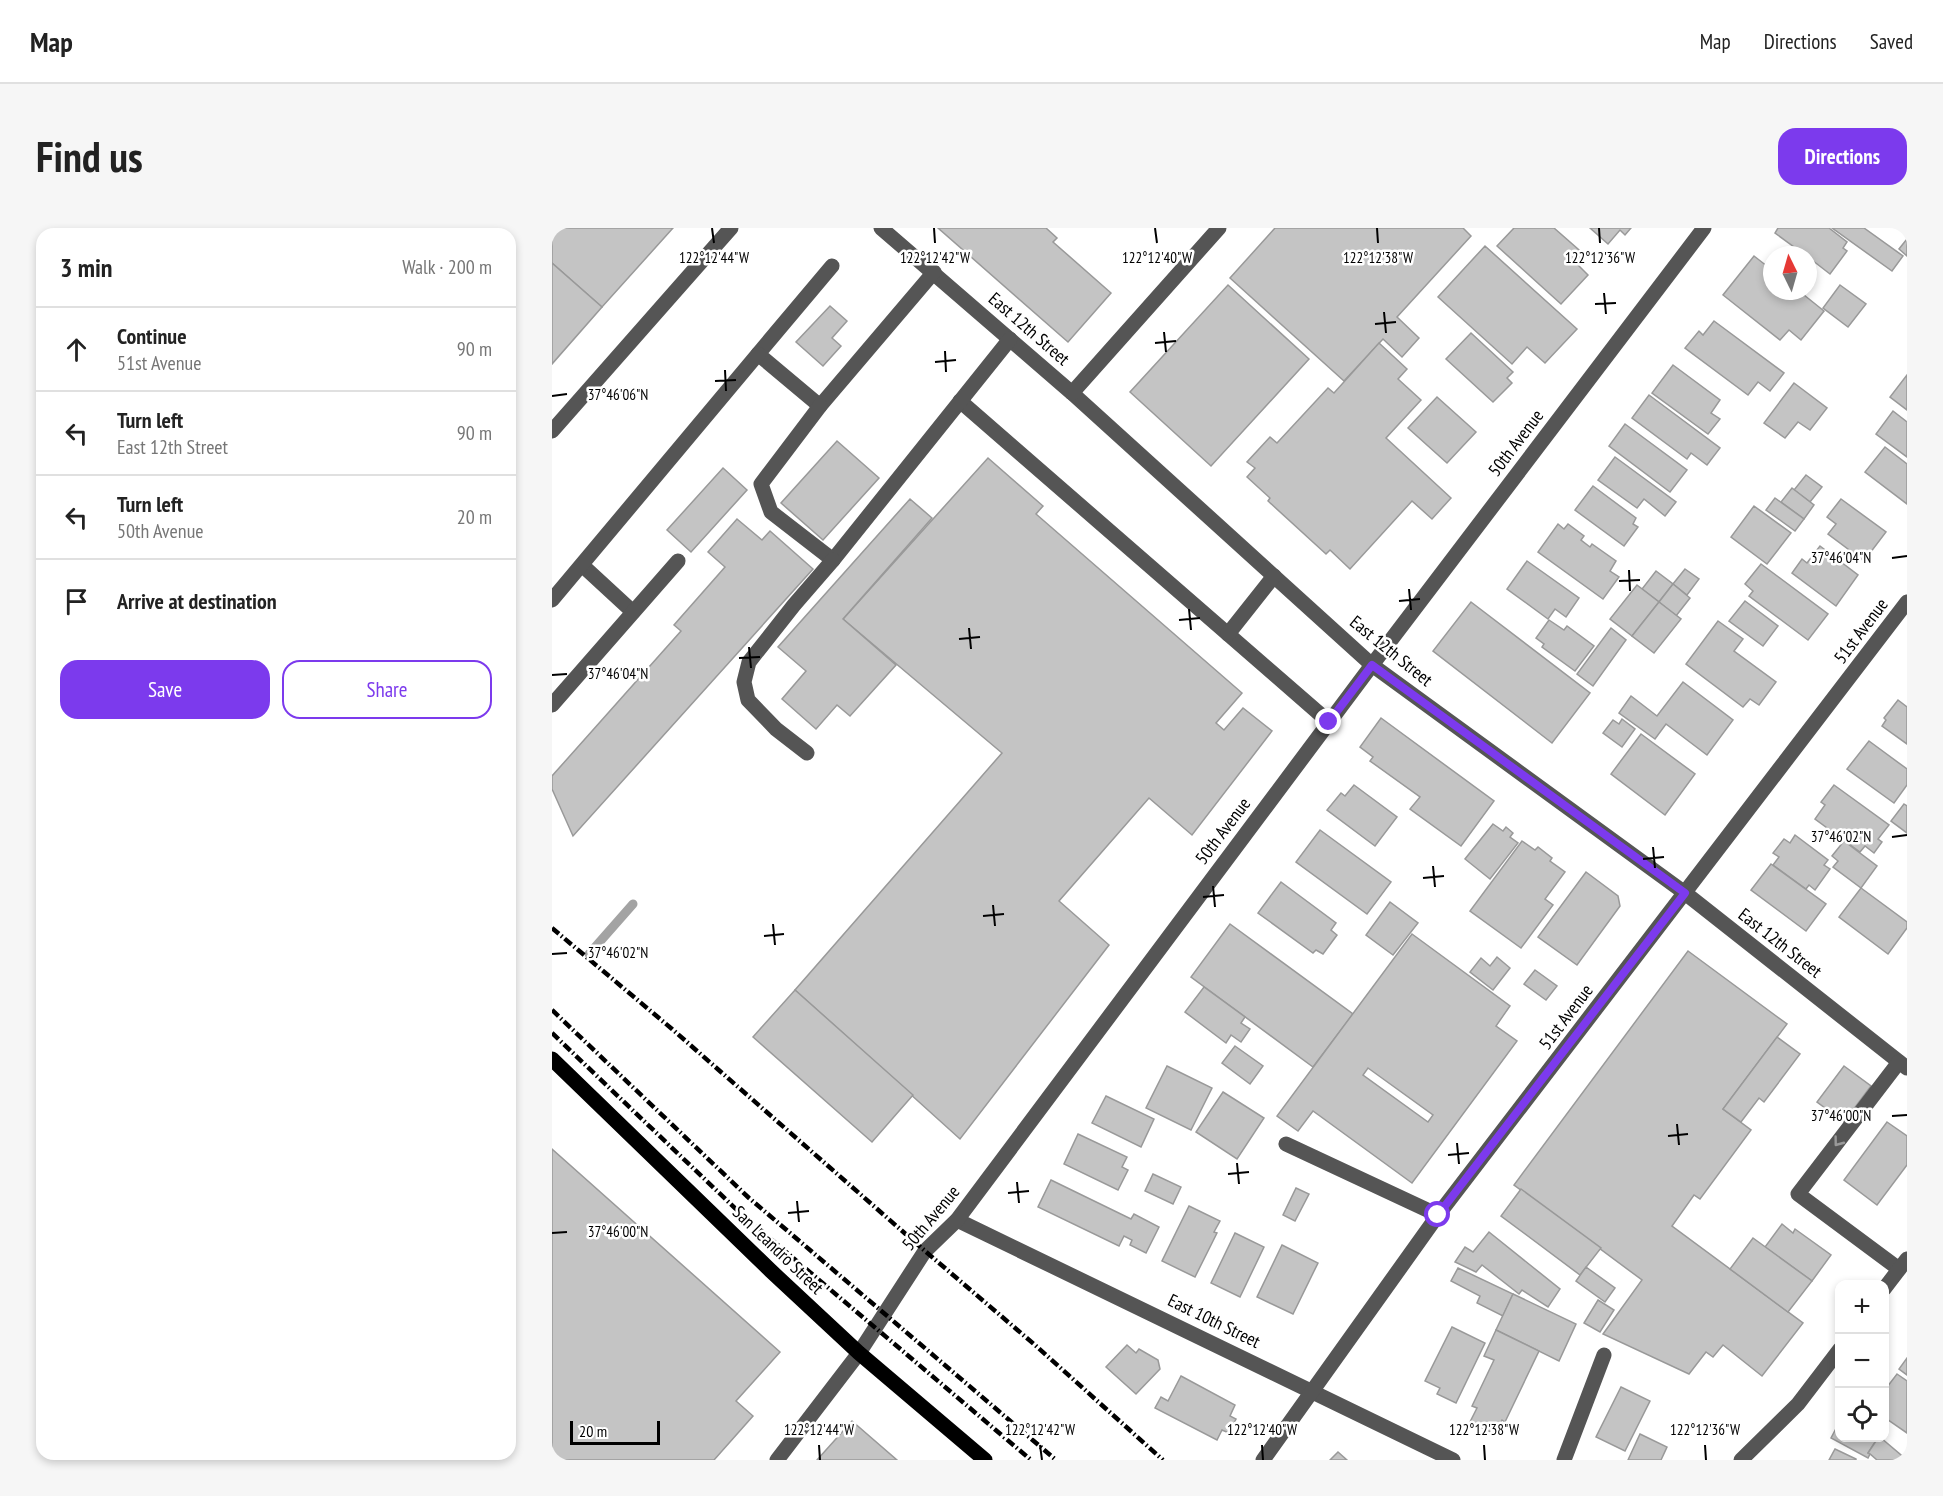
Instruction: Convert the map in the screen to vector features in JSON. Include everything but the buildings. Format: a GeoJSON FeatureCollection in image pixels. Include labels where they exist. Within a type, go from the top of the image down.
{"type":"FeatureCollection","features":[{"type":"Feature","properties":{"kind":"main road","name":"San Leandro Street"},"geometry":{"type":"LineString","coordinates":[[552,1059],[859,1353],[985,1460]]}},
{"type":"Feature","properties":{"kind":"street"},"geometry":{"type":"LineString","coordinates":[[552,431],[731,228]]}},
{"type":"Feature","properties":{"kind":"street","name":"East 12th Street"},"geometry":{"type":"LineString","coordinates":[[881,228],[1072,393],[1372,665],[1685,893],[1903,1065]]}},
{"type":"Feature","properties":{"kind":"street"},"geometry":{"type":"LineString","coordinates":[[1072,393],[1219,228]]}},
{"type":"Feature","properties":{"kind":"street","name":"50th Avenue"},"geometry":{"type":"LineString","coordinates":[[777,1460],[859,1353],[926,1251],[957,1220],[1329,722],[1704,228]]}},
{"type":"Feature","properties":{"kind":"street"},"geometry":{"type":"LineString","coordinates":[[552,600],[832,266]]}},
{"type":"Feature","properties":{"kind":"street"},"geometry":{"type":"LineString","coordinates":[[833,560],[771,512],[761,484],[820,406],[934,273]]}},
{"type":"Feature","properties":{"kind":"street"},"geometry":{"type":"LineString","coordinates":[[807,753],[776,729],[748,700],[744,682],[749,662],[1010,339]]}},
{"type":"Feature","properties":{"kind":"street"},"geometry":{"type":"LineString","coordinates":[[758,354],[820,406]]}},
{"type":"Feature","properties":{"kind":"street"},"geometry":{"type":"LineString","coordinates":[[960,401],[1329,722]]}},
{"type":"Feature","properties":{"kind":"street"},"geometry":{"type":"LineString","coordinates":[[552,705],[678,561]]}},
{"type":"Feature","properties":{"kind":"street"},"geometry":{"type":"LineString","coordinates":[[582,565],[633,612]]}},
{"type":"Feature","properties":{"kind":"street"},"geometry":{"type":"LineString","coordinates":[[1228,634],[1274,576]]}},
{"type":"Feature","properties":{"kind":"street","name":"51st Avenue"},"geometry":{"type":"LineString","coordinates":[[1263,1460],[1438,1215],[1907,602]]}},
{"type":"Feature","properties":{"kind":"street"},"geometry":{"type":"LineString","coordinates":[[1889,1282],[1903,1264],[1798,1194],[1903,1065]]}},
{"type":"Feature","properties":{"kind":"street"},"geometry":{"type":"LineString","coordinates":[[1286,1144],[1438,1215]]}},
{"type":"Feature","properties":{"kind":"street","name":"East 10th Street"},"geometry":{"type":"LineString","coordinates":[[957,1220],[1453,1460]]}},
{"type":"Feature","properties":{"kind":"street"},"geometry":{"type":"LineString","coordinates":[[1741,1460],[1798,1404],[1835,1354]]}},
{"type":"Feature","properties":{"kind":"street"},"geometry":{"type":"LineString","coordinates":[[1564,1460],[1604,1355]]}},
{"type":"Feature","properties":{"kind":"waterway"},"geometry":{"type":"LineString","coordinates":[[589,954],[633,904]]}},
{"type":"Feature","properties":{"kind":"railway"},"geometry":{"type":"LineString","coordinates":[[552,928],[672,1029],[1035,1345],[1163,1460]]}},
{"type":"Feature","properties":{"kind":"railway"},"geometry":{"type":"LineString","coordinates":[[552,1010],[749,1198],[1056,1460]]}},
{"type":"Feature","properties":{"kind":"railway"},"geometry":{"type":"LineString","coordinates":[[552,1033],[739,1212],[1031,1460]]}},
{"type":"Feature","properties":{"kind":"route"},"geometry":{"type":"LineString","coordinates":[[1329,722],[1372,665],[1685,893],[1438,1215]]}}]}
